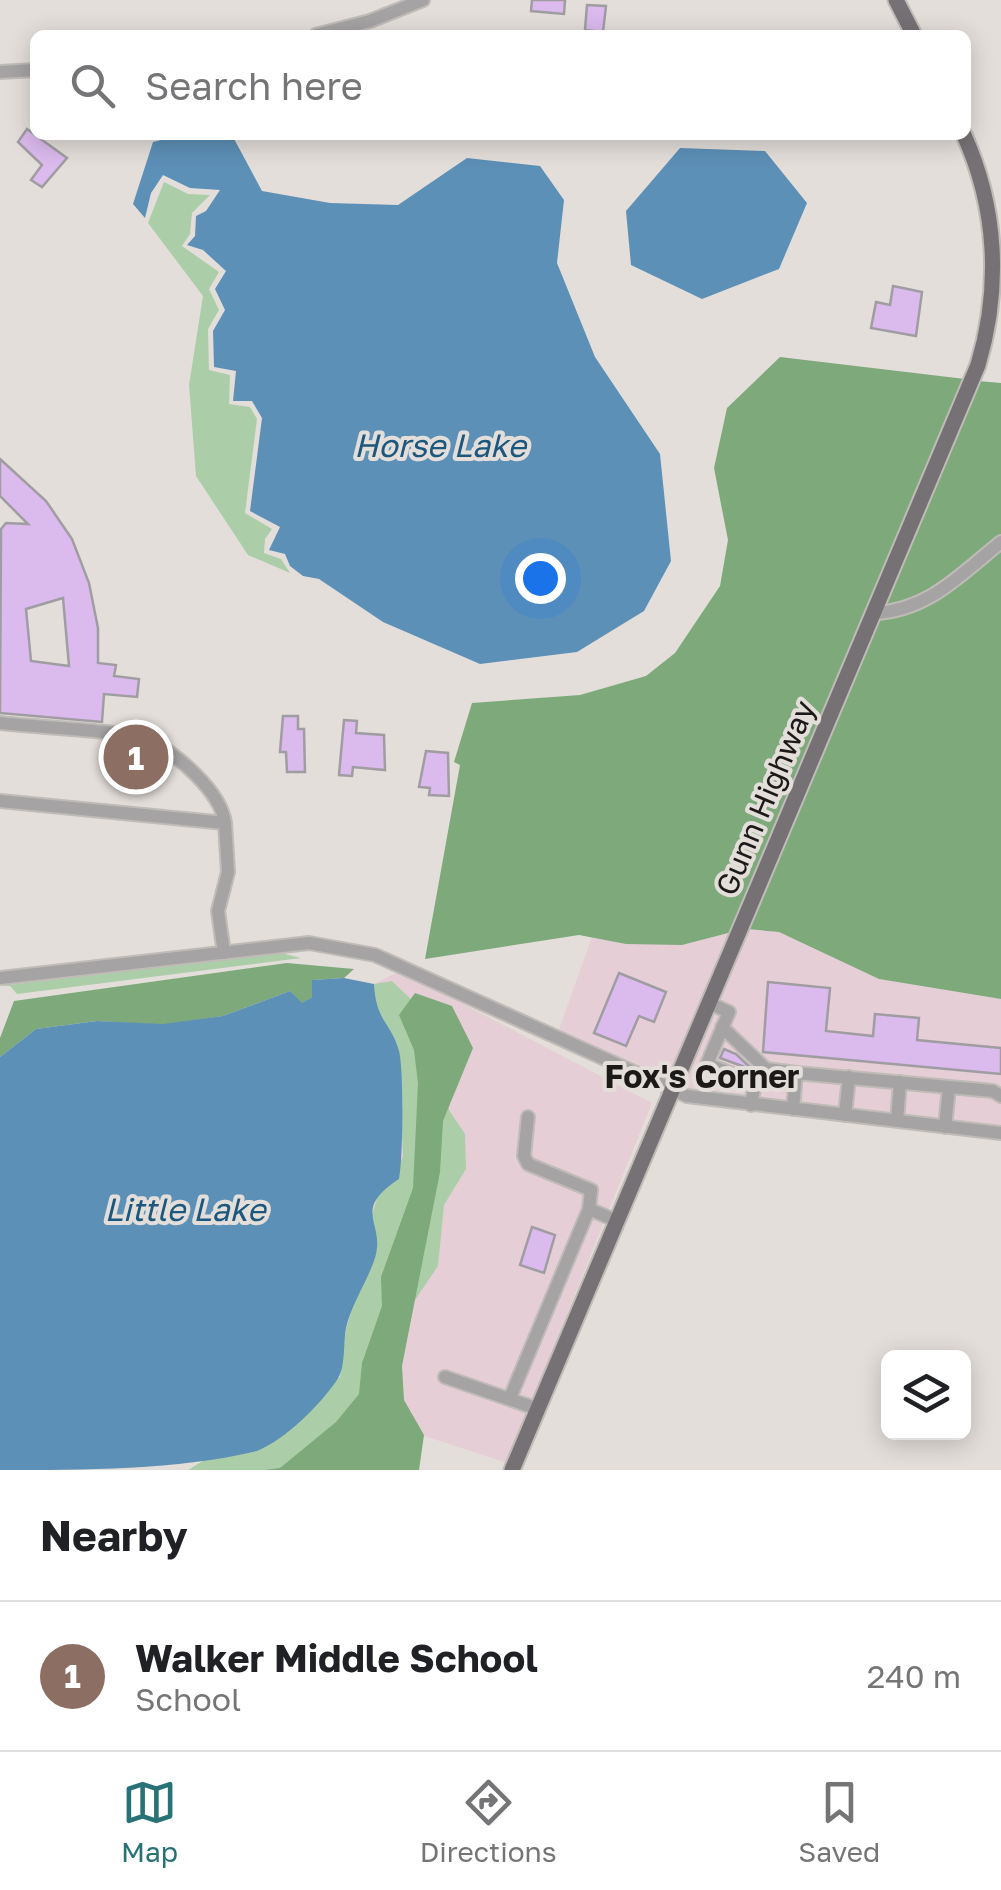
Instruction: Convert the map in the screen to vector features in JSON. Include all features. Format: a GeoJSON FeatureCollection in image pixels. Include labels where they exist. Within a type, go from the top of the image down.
{"type":"FeatureCollection","features":[{"type":"Feature","properties":{"kind":"main road"},"geometry":{"type":"LineString","coordinates":[[896,0],[911,30]]}},
{"type":"Feature","properties":{"kind":"main road","name":"Gunn Highway"},"geometry":{"type":"LineString","coordinates":[[512,1470],[974,376],[990,316],[992,229],[981,178],[966,140]]}},
{"type":"Feature","properties":{"kind":"street"},"geometry":{"type":"LineString","coordinates":[[335,30],[423,0]]}},
{"type":"Feature","properties":{"kind":"street"},"geometry":{"type":"LineString","coordinates":[[0,72],[30,70]]}},
{"type":"Feature","properties":{"kind":"street"},"geometry":{"type":"LineString","coordinates":[[874,613],[900,612],[924,604],[1001,542]]}},
{"type":"Feature","properties":{"kind":"street"},"geometry":{"type":"LineString","coordinates":[[0,723],[147,740],[204,782],[223,808],[225,823],[228,872],[218,911],[224,952]]}},
{"type":"Feature","properties":{"kind":"street"},"geometry":{"type":"LineString","coordinates":[[0,801],[225,823]]}},
{"type":"Feature","properties":{"kind":"street"},"geometry":{"type":"LineString","coordinates":[[0,978],[309,943],[375,954],[672,1092],[751,1105],[1001,1133]]}},
{"type":"Feature","properties":{"kind":"street"},"geometry":{"type":"LineString","coordinates":[[707,1064],[729,1012],[710,1002]]}},
{"type":"Feature","properties":{"kind":"street"},"geometry":{"type":"LineString","coordinates":[[722,1027],[766,1069],[950,1087],[1001,1096]]}},
{"type":"Feature","properties":{"kind":"street"},"geometry":{"type":"LineString","coordinates":[[686,1057],[755,1083]]}},
{"type":"Feature","properties":{"kind":"street"},"geometry":{"type":"LineString","coordinates":[[751,1105],[755,1083],[766,1069]]}},
{"type":"Feature","properties":{"kind":"street"},"geometry":{"type":"LineString","coordinates":[[793,1110],[796,1073]]}},
{"type":"Feature","properties":{"kind":"street"},"geometry":{"type":"LineString","coordinates":[[846,1116],[850,1077]]}},
{"type":"Feature","properties":{"kind":"street"},"geometry":{"type":"LineString","coordinates":[[897,1122],[900,1082]]}},
{"type":"Feature","properties":{"kind":"street"},"geometry":{"type":"LineString","coordinates":[[945,1127],[950,1087]]}},
{"type":"Feature","properties":{"kind":"street"},"geometry":{"type":"LineString","coordinates":[[510,1398],[589,1209],[591,1190],[528,1164],[528,1117]]}},
{"type":"Feature","properties":{"kind":"street"},"geometry":{"type":"LineString","coordinates":[[589,1209],[618,1221]]}},
{"type":"Feature","properties":{"kind":"street"},"geometry":{"type":"LineString","coordinates":[[445,1378],[538,1409]]}},
{"type":"Feature","properties":{"kind":"shaded area"},"geometry":{"type":"Polygon","coordinates":[[[747,929],[779,932],[879,979],[1001,999],[1001,1126],[681,1087],[747,929]]]}},
{"type":"Feature","properties":{"kind":"shaded area"},"geometry":{"type":"Polygon","coordinates":[[[732,932],[669,1083],[558,1032],[592,937],[682,945],[732,932]]]}},
{"type":"Feature","properties":{"kind":"shaded area"},"geometry":{"type":"Polygon","coordinates":[[[400,971],[652,1103],[507,1463],[370,1418],[374,984],[400,971]]]}},
{"type":"Feature","properties":{"kind":"green space"},"geometry":{"type":"Polygon","coordinates":[[[164,182],[188,194],[210,195],[192,213],[190,234],[182,246],[219,272],[209,289],[219,310],[208,329],[209,370],[230,375],[229,404],[250,407],[257,419],[245,513],[272,529],[265,539],[264,553],[281,559],[290,573],[248,555],[196,476],[189,385],[203,296],[148,223],[164,182]]]}},
{"type":"Feature","properties":{"kind":"green space"},"geometry":{"type":"Polygon","coordinates":[[[780,357],[965,379],[732,932],[682,945],[626,944],[579,935],[425,959],[460,765],[454,762],[472,703],[580,695],[646,676],[675,653],[720,586],[728,540],[714,468],[727,408],[780,357]]]}},
{"type":"Feature","properties":{"kind":"green space"},"geometry":{"type":"Polygon","coordinates":[[[978,381],[1001,383],[1001,999],[879,979],[779,932],[747,929],[978,381]]]}},
{"type":"Feature","properties":{"kind":"green space"},"geometry":{"type":"Polygon","coordinates":[[[281,953],[301,958],[17,994],[10,986],[0,986],[281,953]]]}},
{"type":"Feature","properties":{"kind":"green space"},"geometry":{"type":"Polygon","coordinates":[[[287,963],[354,969],[344,978],[313,980],[312,997],[301,1004],[290,991],[223,1016],[163,1025],[97,1021],[36,1029],[0,1057],[0,1038],[14,1001],[287,963]]]}},
{"type":"Feature","properties":{"kind":"green space"},"geometry":{"type":"Polygon","coordinates":[[[392,981],[417,1005],[441,1072],[449,1110],[465,1134],[466,1169],[444,1205],[438,1266],[396,1328],[383,1381],[305,1470],[188,1470],[340,1377],[346,1329],[359,1286],[375,1258],[370,1220],[379,1193],[403,1157],[398,1049],[375,1012],[374,984],[392,981]]]}},
{"type":"Feature","properties":{"kind":"green space"},"geometry":{"type":"Polygon","coordinates":[[[415,993],[452,1006],[473,1048],[443,1121],[440,1172],[402,1366],[404,1400],[424,1435],[419,1470],[264,1470],[280,1468],[336,1422],[359,1394],[362,1363],[382,1306],[381,1277],[413,1188],[418,1083],[414,1050],[399,1015],[415,993]]]}},
{"type":"Feature","properties":{"kind":"water","name":"Horse Lake"},"geometry":{"type":"Polygon","coordinates":[[[235,140],[262,191],[330,203],[398,205],[467,158],[540,166],[564,200],[557,263],[595,357],[660,454],[671,561],[644,611],[577,652],[480,664],[383,622],[319,579],[303,576],[290,566],[285,554],[269,550],[280,527],[250,511],[262,418],[252,401],[233,401],[236,371],[214,367],[213,331],[225,310],[215,289],[226,271],[203,250],[187,245],[195,236],[196,216],[206,211],[220,190],[190,188],[163,175],[151,193],[145,218],[133,204],[153,142],[235,140]]]}},
{"type":"Feature","properties":{"kind":"water"},"geometry":{"type":"Polygon","coordinates":[[[680,148],[765,151],[807,203],[779,269],[702,299],[631,265],[626,211],[680,148]]]}},
{"type":"Feature","properties":{"kind":"water","name":"Little Lake"},"geometry":{"type":"Polygon","coordinates":[[[344,978],[374,984],[381,1014],[396,1041],[402,1076],[402,1135],[399,1179],[384,1190],[373,1209],[375,1258],[349,1319],[337,1380],[301,1421],[257,1451],[163,1465],[0,1470],[0,1057],[36,1029],[97,1021],[163,1024],[223,1016],[290,991],[302,1003],[312,997],[312,980],[344,978]]]}},
{"type":"Feature","properties":{"kind":"building"},"geometry":{"type":"Polygon","coordinates":[[[532,0],[565,0],[564,14],[531,11],[532,0]]]}},
{"type":"Feature","properties":{"kind":"building"},"geometry":{"type":"Polygon","coordinates":[[[587,5],[606,6],[603,30],[585,30],[587,5]]]}},
{"type":"Feature","properties":{"kind":"building"},"geometry":{"type":"Polygon","coordinates":[[[27,129],[30,140],[42,140],[67,158],[42,187],[31,180],[42,165],[18,142],[27,129]]]}},
{"type":"Feature","properties":{"kind":"building"},"geometry":{"type":"Polygon","coordinates":[[[893,286],[922,292],[916,336],[871,328],[876,302],[890,305],[893,286]]]}},
{"type":"Feature","properties":{"kind":"building"},"geometry":{"type":"Polygon","coordinates":[[[0,459],[46,501],[72,539],[89,583],[98,628],[98,663],[116,665],[114,676],[139,679],[137,697],[104,694],[102,722],[0,713],[1,529],[6,523],[28,524],[0,496],[0,459]],[[63,598],[26,609],[31,661],[69,666],[63,598]]]}},
{"type":"Feature","properties":{"kind":"building"},"geometry":{"type":"Polygon","coordinates":[[[283,716],[298,716],[298,729],[304,729],[305,772],[287,772],[286,752],[280,752],[283,716]]]}},
{"type":"Feature","properties":{"kind":"building"},"geometry":{"type":"Polygon","coordinates":[[[344,720],[357,721],[356,733],[384,735],[385,770],[353,767],[352,776],[339,775],[344,720]]]}},
{"type":"Feature","properties":{"kind":"building"},"geometry":{"type":"Polygon","coordinates":[[[426,751],[448,753],[449,796],[429,795],[430,788],[419,787],[426,751]]]}},
{"type":"Feature","properties":{"kind":"building"},"geometry":{"type":"Polygon","coordinates":[[[619,973],[666,992],[654,1022],[639,1016],[626,1046],[594,1033],[619,973]]]}},
{"type":"Feature","properties":{"kind":"building"},"geometry":{"type":"Polygon","coordinates":[[[768,982],[830,988],[826,1031],[873,1036],[875,1014],[919,1018],[917,1040],[1001,1048],[1001,1074],[763,1052],[768,982]]]}},
{"type":"Feature","properties":{"kind":"building"},"geometry":{"type":"Polygon","coordinates":[[[724,1049],[736,1054],[753,1070],[720,1058],[724,1049]]]}},
{"type":"Feature","properties":{"kind":"building"},"geometry":{"type":"Polygon","coordinates":[[[532,1227],[555,1235],[544,1273],[520,1265],[532,1227]]]}},
{"type":"Feature","properties":{"kind":"place","name":"Walker Middle School"},"geometry":{"type":"Point","coordinates":[136,757]}},
{"type":"Feature","properties":{"kind":"district","name":"Fox's Corner"},"geometry":{"type":"Point","coordinates":[702,1077]}}]}
